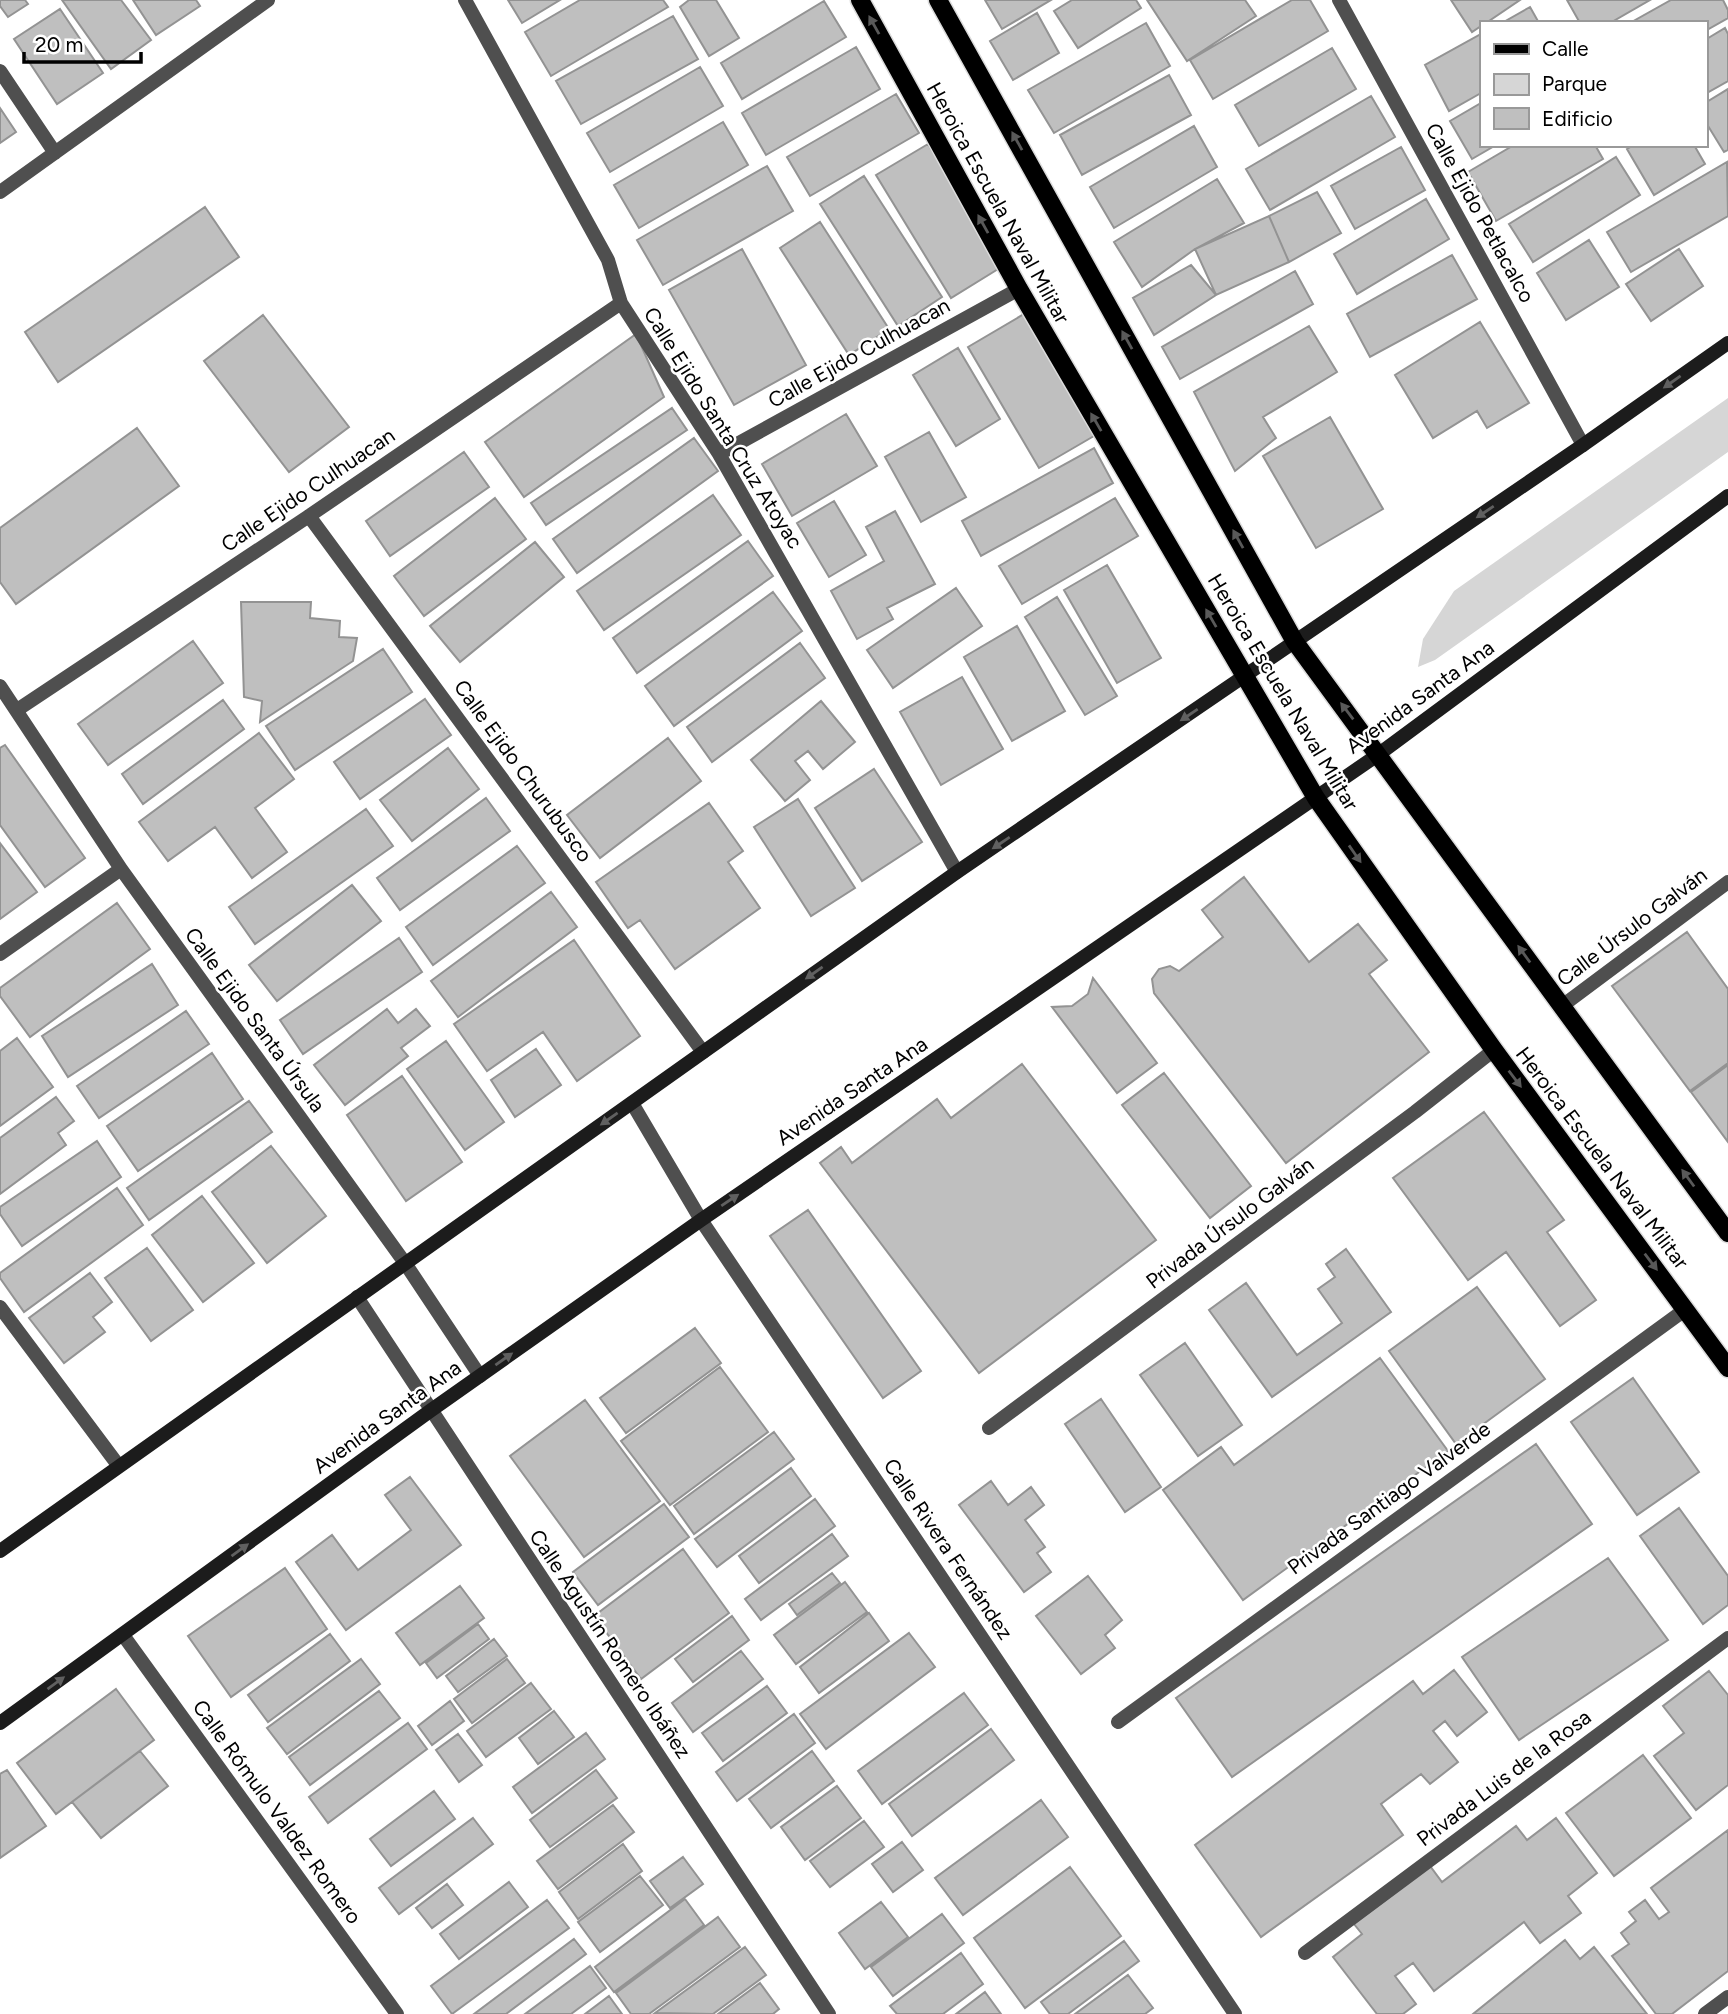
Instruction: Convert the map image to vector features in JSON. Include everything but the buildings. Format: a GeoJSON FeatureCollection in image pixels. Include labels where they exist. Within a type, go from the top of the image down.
{"type":"FeatureCollection","features":[{"type":"Feature","properties":{"kind":"main road","name":"Heroica Escuela Naval Militar"},"geometry":{"type":"LineString","coordinates":[[860,0],[1018,289],[1316,798],[1494,1050],[1728,1368]]}},
{"type":"Feature","properties":{"kind":"main road","name":"Heroica Escuela Naval Militar"},"geometry":{"type":"LineString","coordinates":[[938,0],[1295,642],[1728,1233]]}},
{"type":"Feature","properties":{"kind":"main road"},"geometry":{"type":"LineString","coordinates":[[0,1551],[957,872],[1245,677],[1728,343]]}},
{"type":"Feature","properties":{"kind":"main road","name":"Avenida Santa Ana"},"geometry":{"type":"LineString","coordinates":[[0,1723],[430,1411],[701,1220],[1378,754],[1728,496]]}},
{"type":"Feature","properties":{"kind":"street"},"geometry":{"type":"LineString","coordinates":[[0,192],[268,0]]}},
{"type":"Feature","properties":{"kind":"street","name":"Calle Ejido Santa Cruz Atoyac"},"geometry":{"type":"LineString","coordinates":[[465,0],[608,260],[621,303],[719,454],[957,872]]}},
{"type":"Feature","properties":{"kind":"street","name":"Calle Ejido Petlacalco"},"geometry":{"type":"LineString","coordinates":[[1339,0],[1583,445]]}},
{"type":"Feature","properties":{"kind":"street"},"geometry":{"type":"LineString","coordinates":[[0,71],[55,153]]}},
{"type":"Feature","properties":{"kind":"street","name":"Calle Ejido Culhuacan"},"geometry":{"type":"LineString","coordinates":[[719,454],[1018,289]]}},
{"type":"Feature","properties":{"kind":"street","name":"Calle Ejido Culhuacan"},"geometry":{"type":"LineString","coordinates":[[17,709],[309,516],[621,303]]}},
{"type":"Feature","properties":{"kind":"street","name":"Calle Ejido Churubusco"},"geometry":{"type":"LineString","coordinates":[[309,516],[703,1052]]}},
{"type":"Feature","properties":{"kind":"street","name":"Calle Ejido Santa Úrsula"},"geometry":{"type":"LineString","coordinates":[[0,686],[121,869],[405,1263],[480,1376]]}},
{"type":"Feature","properties":{"kind":"street"},"geometry":{"type":"LineString","coordinates":[[0,954],[121,869]]}},
{"type":"Feature","properties":{"kind":"street","name":"Calle Úrsulo Galván"},"geometry":{"type":"LineString","coordinates":[[1562,1006],[1728,883]]}},
{"type":"Feature","properties":{"kind":"street","name":"Privada Úrsulo Galván"},"geometry":{"type":"LineString","coordinates":[[989,1428],[1415,1112],[1494,1050]]}},
{"type":"Feature","properties":{"kind":"street","name":"Calle Rivera Fernández"},"geometry":{"type":"LineString","coordinates":[[632,1102],[701,1220],[1235,2014]]}},
{"type":"Feature","properties":{"kind":"street","name":"Calle Agustín Romero Ibáñez"},"geometry":{"type":"LineString","coordinates":[[357,1297],[829,2014]]}},
{"type":"Feature","properties":{"kind":"street"},"geometry":{"type":"LineString","coordinates":[[0,1307],[118,1465]]}},
{"type":"Feature","properties":{"kind":"street","name":"Privada Santiago Valverde"},"geometry":{"type":"LineString","coordinates":[[1118,1722],[1686,1309]]}},
{"type":"Feature","properties":{"kind":"street","name":"Calle Rómulo Valdez Romero"},"geometry":{"type":"LineString","coordinates":[[123,1635],[397,2014]]}},
{"type":"Feature","properties":{"kind":"street","name":"Privada Luis de la Rosa"},"geometry":{"type":"LineString","coordinates":[[1306,1953],[1728,1638]]}},
{"type":"Feature","properties":{"kind":"street"},"geometry":{"type":"LineString","coordinates":[[1705,2014],[1728,1997]]}},
{"type":"Feature","properties":{"kind":"green space"},"geometry":{"type":"Polygon","coordinates":[[[1728,398],[1728,452],[1435,660],[1418,667],[1423,639],[1454,591],[1728,398]]]}}]}
